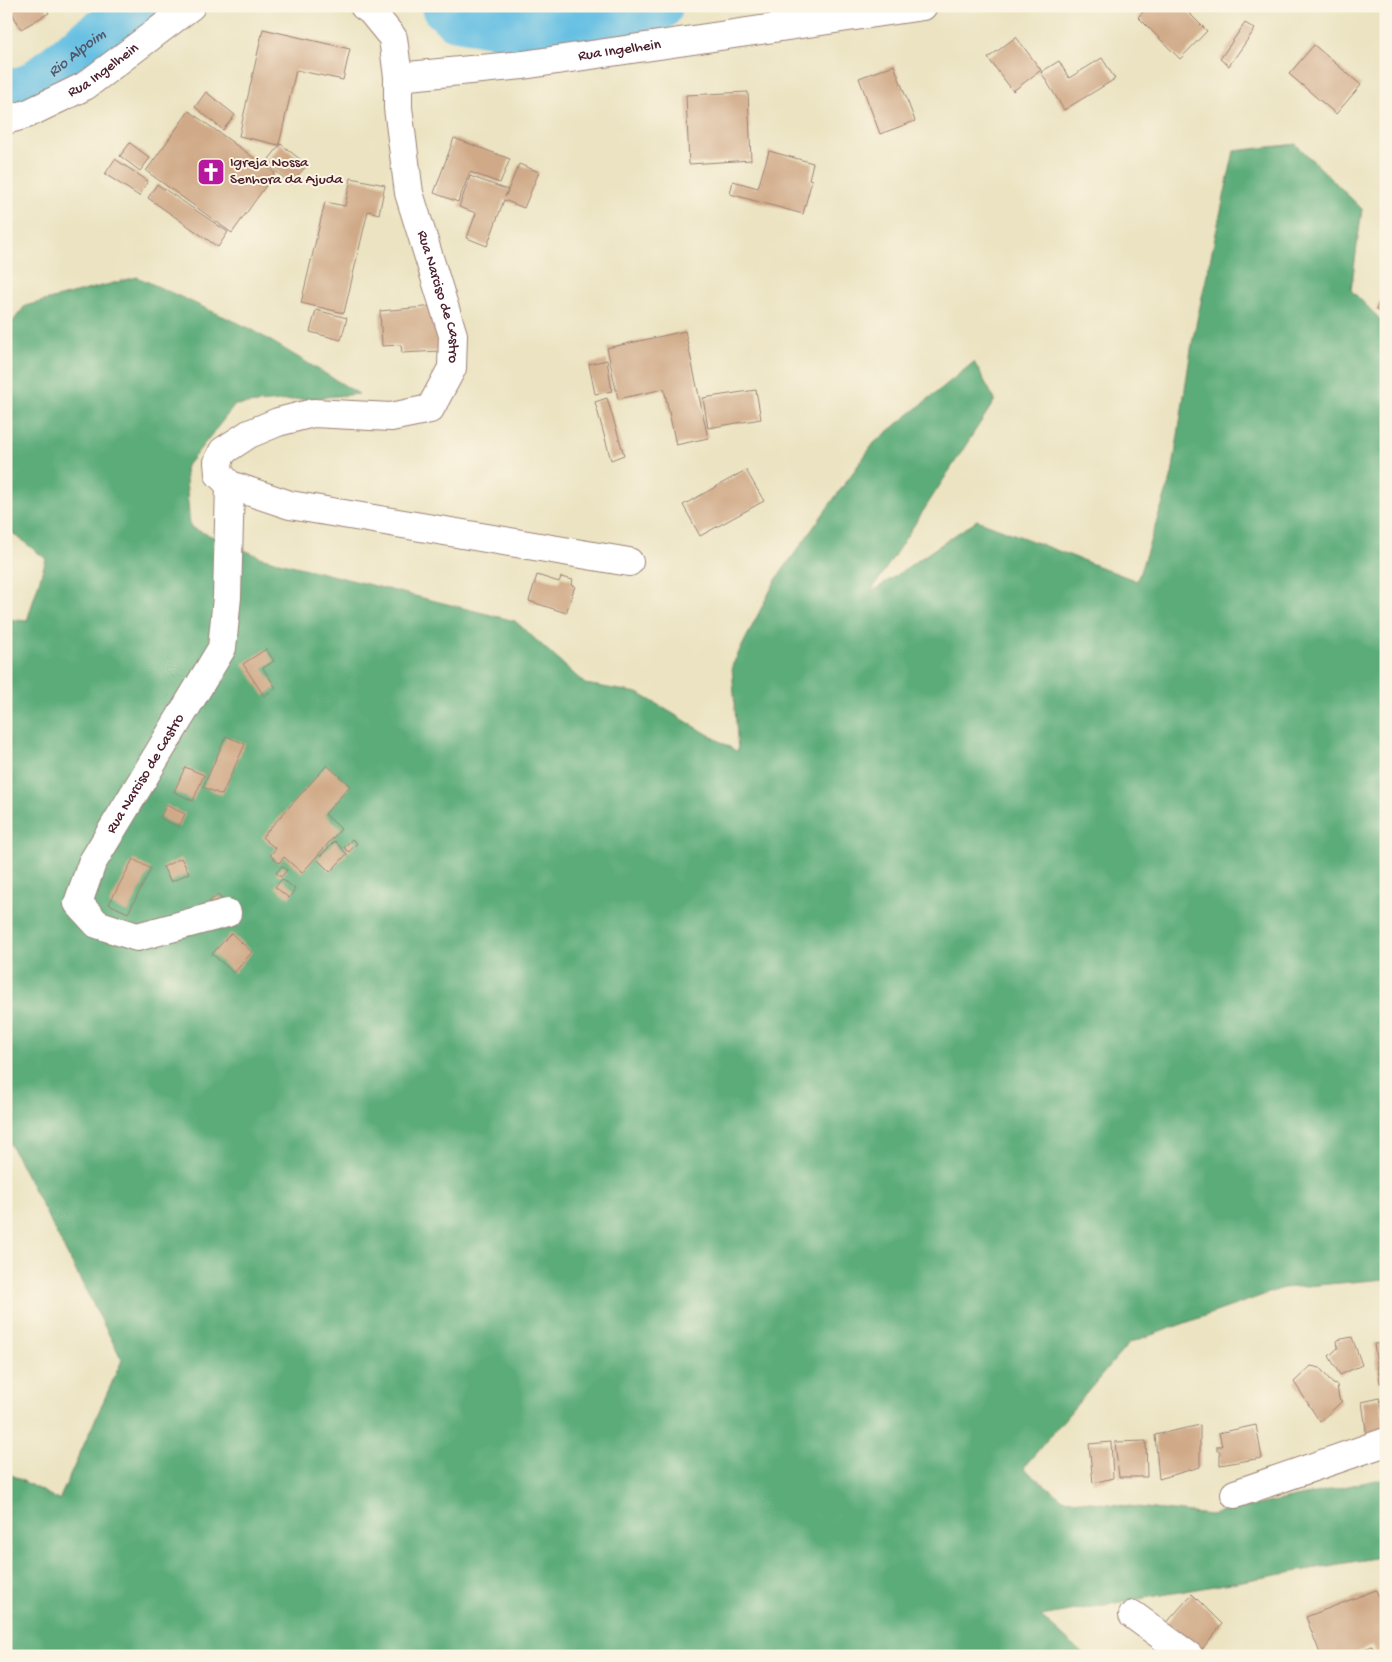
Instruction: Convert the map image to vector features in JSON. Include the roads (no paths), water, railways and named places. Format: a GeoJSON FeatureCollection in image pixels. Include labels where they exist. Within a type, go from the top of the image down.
{"type":"FeatureCollection","features":[{"type":"Feature","properties":{"kind":"street","name":"Rua Ingelhein"},"geometry":{"type":"LineString","coordinates":[[6,120],[27,114],[85,86],[191,6]]}},
{"type":"Feature","properties":{"kind":"street"},"geometry":{"type":"LineString","coordinates":[[364,6],[371,11],[393,38],[398,77]]}},
{"type":"Feature","properties":{"kind":"street","name":"Rua Ingelhein"},"geometry":{"type":"LineString","coordinates":[[398,77],[523,65],[923,6]]}},
{"type":"Feature","properties":{"kind":"street","name":"Rua Narciso de Castro"},"geometry":{"type":"LineString","coordinates":[[227,914],[137,937],[97,924],[78,903],[92,864],[222,648],[227,597],[230,485],[219,474],[218,462],[223,451],[250,434],[278,422],[313,413],[392,417],[430,409],[452,368],[453,335],[409,193],[398,108],[398,77]]}},
{"type":"Feature","properties":{"kind":"street"},"geometry":{"type":"LineString","coordinates":[[230,485],[290,505],[629,562]]}},
{"type":"Feature","properties":{"kind":"street"},"geometry":{"type":"LineString","coordinates":[[1235,1494],[1386,1442]]}},
{"type":"Feature","properties":{"kind":"street"},"geometry":{"type":"LineString","coordinates":[[1133,1615],[1189,1656]]}},
{"type":"Feature","properties":{"kind":"waterway","name":"Rio Alpoim"},"geometry":{"type":"LineString","coordinates":[[6,97],[33,89],[93,41],[148,6]]}},
{"type":"Feature","properties":{"kind":"waterway","name":"Rio Alpoim"},"geometry":{"type":"LineString","coordinates":[[447,6],[457,15],[521,26],[657,6]]}},
{"type":"Feature","properties":{"kind":"place","name":"Igreja Nossa Senhora da Ajuda"},"geometry":{"type":"Point","coordinates":[211,172]}}]}
